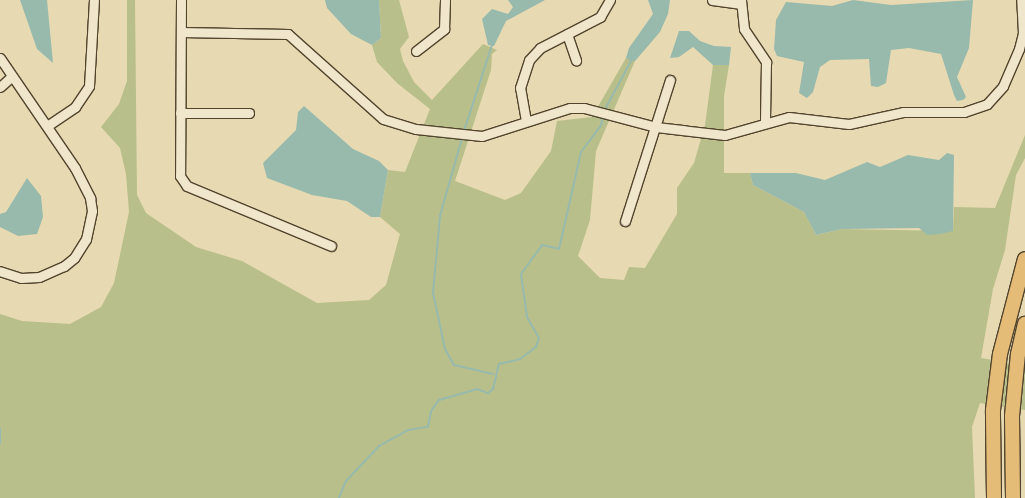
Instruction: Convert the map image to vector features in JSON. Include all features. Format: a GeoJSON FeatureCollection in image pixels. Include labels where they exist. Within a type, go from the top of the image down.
{"type":"FeatureCollection","features":[{"type":"Feature","properties":{"kind":"highway"},"geometry":{"type":"LineString","coordinates":[[994,498],[993,410],[1000,354],[1025,259]]}},
{"type":"Feature","properties":{"kind":"highway"},"geometry":{"type":"LineString","coordinates":[[1013,498],[1012,416],[1018,354],[1025,324]]}},
{"type":"Feature","properties":{"kind":"street"},"geometry":{"type":"LineString","coordinates":[[47,126],[75,107],[89,86],[94,0]]}},
{"type":"Feature","properties":{"kind":"street"},"geometry":{"type":"LineString","coordinates":[[181,0],[180,176],[187,186],[331,246]]}},
{"type":"Feature","properties":{"kind":"street"},"geometry":{"type":"LineString","coordinates":[[416,51],[444,29],[445,0]]}},
{"type":"Feature","properties":{"kind":"street"},"geometry":{"type":"LineString","coordinates":[[526,121],[521,75],[540,48],[600,17],[610,0]]}},
{"type":"Feature","properties":{"kind":"street"},"geometry":{"type":"LineString","coordinates":[[712,0],[740,2],[744,30],[766,62],[765,121]]}},
{"type":"Feature","properties":{"kind":"street"},"geometry":{"type":"LineString","coordinates":[[181,32],[288,34],[383,119],[423,130],[472,138],[570,108],[597,110],[656,127],[725,135],[765,121],[788,117],[849,124],[903,112],[964,112],[987,104],[1003,86],[1019,49],[1023,33],[1020,0]]}},
{"type":"Feature","properties":{"kind":"street"},"geometry":{"type":"LineString","coordinates":[[567,34],[576,60]]}},
{"type":"Feature","properties":{"kind":"street"},"geometry":{"type":"LineString","coordinates":[[0,58],[84,183],[90,198],[90,226],[74,258],[51,273],[22,278],[0,271]]}},
{"type":"Feature","properties":{"kind":"street"},"geometry":{"type":"LineString","coordinates":[[0,87],[11,77]]}},
{"type":"Feature","properties":{"kind":"street"},"geometry":{"type":"LineString","coordinates":[[626,221],[634,183],[656,127],[670,80]]}},
{"type":"Feature","properties":{"kind":"street"},"geometry":{"type":"LineString","coordinates":[[180,113],[249,113]]}},
{"type":"Feature","properties":{"kind":"green space"},"geometry":{"type":"Polygon","coordinates":[[[127,0],[135,0],[137,195],[146,213],[196,247],[242,261],[317,303],[369,300],[386,285],[400,234],[380,217],[388,170],[405,172],[430,109],[397,83],[377,62],[372,45],[381,38],[379,0],[399,0],[409,37],[400,49],[403,61],[414,82],[432,100],[483,44],[497,50],[492,54],[491,70],[455,181],[505,200],[521,193],[551,151],[557,121],[592,117],[626,58],[635,61],[596,151],[590,220],[578,256],[600,278],[624,280],[629,267],[645,268],[677,214],[677,188],[694,163],[705,125],[713,65],[729,65],[724,96],[724,173],[750,173],[753,185],[804,212],[816,235],[842,229],[953,231],[954,207],[995,208],[1025,135],[1025,158],[1016,175],[1005,250],[993,289],[981,358],[1025,365],[1025,410],[980,403],[972,427],[975,498],[0,498],[0,314],[22,321],[70,324],[101,307],[114,283],[129,212],[126,174],[120,148],[101,127],[119,104],[127,81],[127,0]]]}},
{"type":"Feature","properties":{"kind":"shaded area"},"geometry":{"type":"Polygon","coordinates":[[[20,0],[47,0],[53,63],[37,49],[20,0]]]}},
{"type":"Feature","properties":{"kind":"shaded area"},"geometry":{"type":"Polygon","coordinates":[[[325,0],[379,0],[381,38],[372,45],[351,34],[327,8],[325,0]]]}},
{"type":"Feature","properties":{"kind":"shaded area"},"geometry":{"type":"Polygon","coordinates":[[[508,0],[545,0],[506,21],[494,46],[488,45],[482,19],[492,9],[508,14],[513,7],[508,0]]]}},
{"type":"Feature","properties":{"kind":"shaded area"},"geometry":{"type":"Polygon","coordinates":[[[648,0],[670,0],[668,14],[660,32],[635,61],[631,61],[626,58],[629,48],[653,14],[648,0]]]}},
{"type":"Feature","properties":{"kind":"shaded area"},"geometry":{"type":"Polygon","coordinates":[[[853,0],[891,5],[973,0],[969,48],[957,77],[966,97],[963,100],[957,101],[941,54],[909,48],[891,50],[886,83],[878,87],[871,86],[869,59],[830,60],[820,67],[813,92],[807,98],[799,93],[804,62],[777,56],[774,49],[776,20],[786,2],[832,6],[853,0]]]}},
{"type":"Feature","properties":{"kind":"shaded area"},"geometry":{"type":"Polygon","coordinates":[[[679,31],[689,31],[700,41],[714,46],[731,47],[729,65],[713,65],[693,47],[679,57],[670,58],[679,31]]]}},
{"type":"Feature","properties":{"kind":"shaded area"},"geometry":{"type":"Polygon","coordinates":[[[304,106],[353,149],[379,161],[388,170],[380,217],[371,217],[347,201],[312,195],[267,178],[263,163],[296,130],[298,112],[304,106]]]}},
{"type":"Feature","properties":{"kind":"shaded area"},"geometry":{"type":"Polygon","coordinates":[[[947,153],[954,155],[953,231],[940,234],[927,235],[919,228],[842,229],[816,235],[804,212],[753,185],[750,173],[796,173],[825,180],[867,162],[880,167],[908,155],[939,160],[947,153]]]}},
{"type":"Feature","properties":{"kind":"shaded area"},"geometry":{"type":"Polygon","coordinates":[[[27,178],[41,196],[43,217],[37,234],[18,236],[0,227],[0,214],[6,212],[27,178]]]}},
{"type":"Feature","properties":{"kind":"waterway"},"geometry":{"type":"LineString","coordinates":[[464,131],[492,45]]}},
{"type":"Feature","properties":{"kind":"waterway"},"geometry":{"type":"LineString","coordinates":[[604,111],[631,61]]}},
{"type":"Feature","properties":{"kind":"waterway"},"geometry":{"type":"LineString","coordinates":[[339,498],[346,481],[379,446],[408,430],[428,427],[431,411],[439,400],[477,389],[488,393],[493,389],[499,364],[520,359],[536,347],[539,338],[527,317],[521,274],[542,245],[559,249],[581,152],[601,125],[603,116]]}},
{"type":"Feature","properties":{"kind":"waterway"},"geometry":{"type":"LineString","coordinates":[[462,138],[440,216],[433,293],[445,349],[454,365],[493,374]]}},
{"type":"Feature","properties":{"kind":"waterway"},"geometry":{"type":"LineString","coordinates":[[0,429],[0,443]]}}]}
